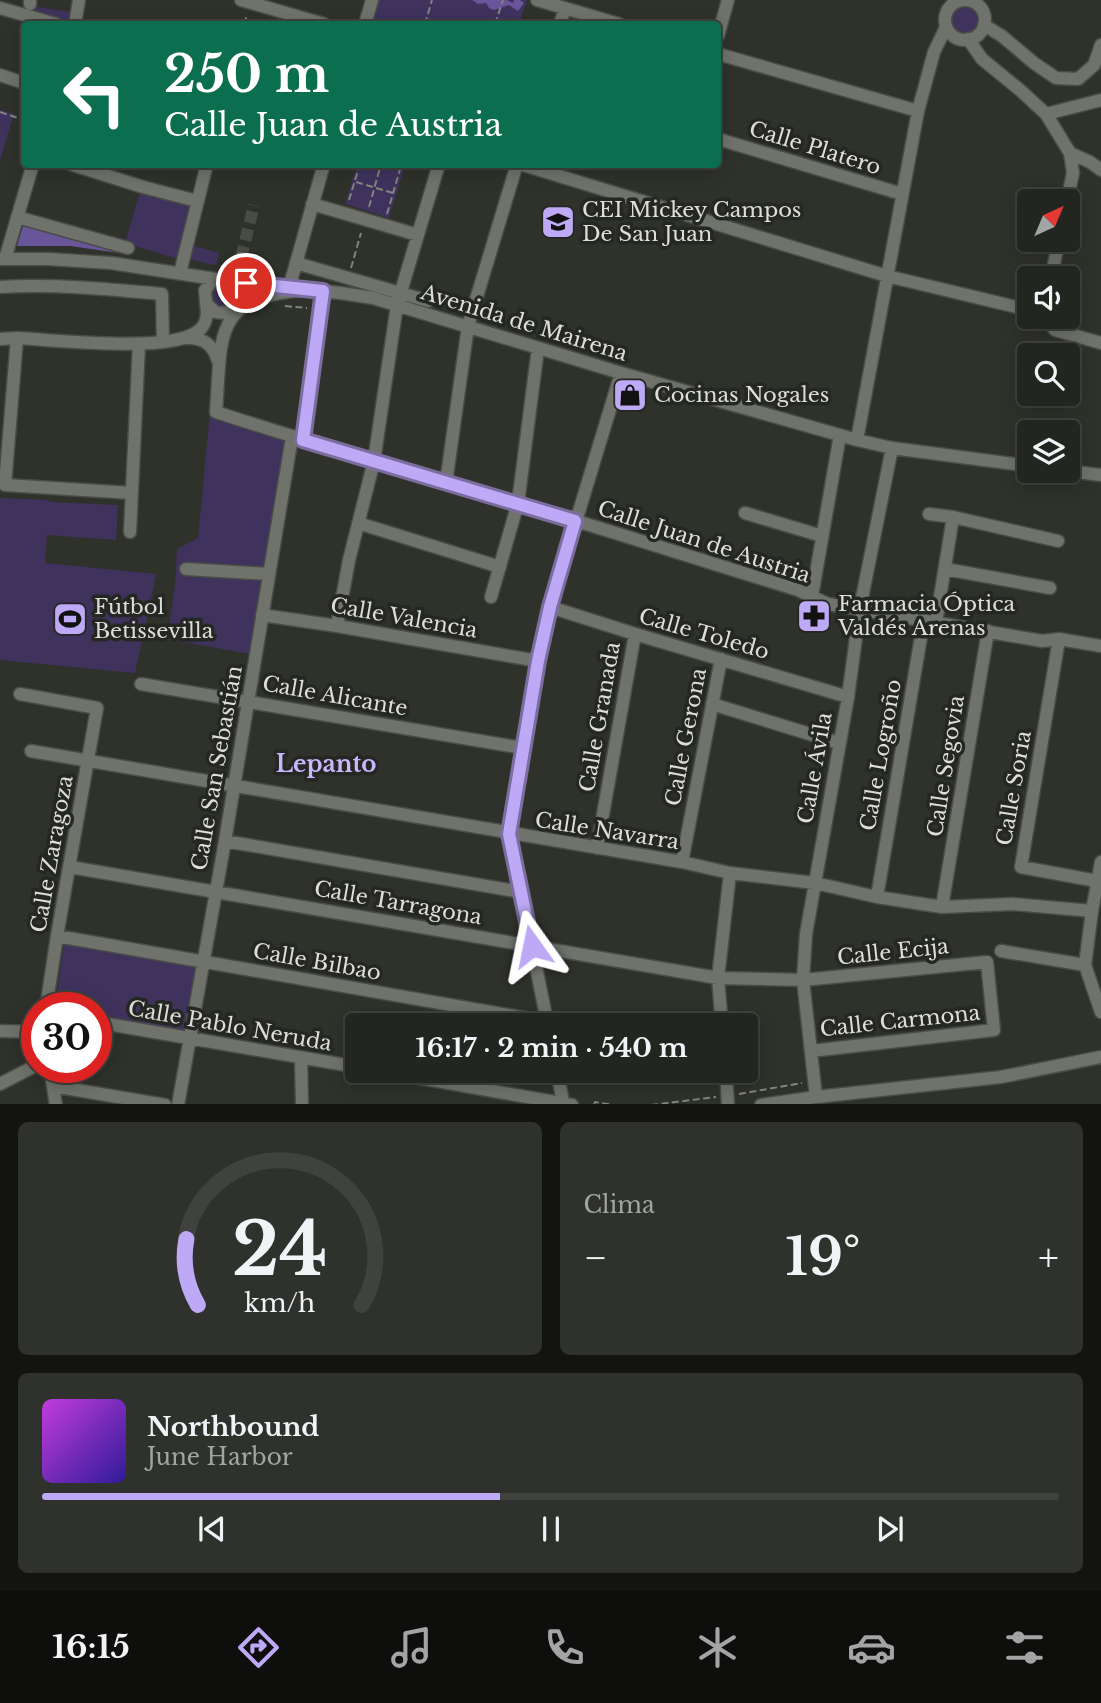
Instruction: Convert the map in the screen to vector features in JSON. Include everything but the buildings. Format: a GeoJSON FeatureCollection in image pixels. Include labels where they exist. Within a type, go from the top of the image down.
{"type":"FeatureCollection","features":[{"type":"Feature","properties":{"kind":"street"},"geometry":{"type":"LineString","coordinates":[[76,21],[79,0]]}},
{"type":"Feature","properties":{"kind":"street"},"geometry":{"type":"LineString","coordinates":[[241,0],[314,21]]}},
{"type":"Feature","properties":{"kind":"street"},"geometry":{"type":"LineString","coordinates":[[366,21],[372,0]]}},
{"type":"Feature","properties":{"kind":"street"},"geometry":{"type":"LineString","coordinates":[[537,0],[609,21]]}},
{"type":"Feature","properties":{"kind":"street"},"geometry":{"type":"LineString","coordinates":[[721,25],[728,0]]}},
{"type":"Feature","properties":{"kind":"street"},"geometry":{"type":"LineString","coordinates":[[856,440],[918,111],[934,52],[946,27],[945,16],[954,1],[980,3],[984,25],[978,34],[963,40],[953,36],[946,27]]}},
{"type":"Feature","properties":{"kind":"street"},"geometry":{"type":"LineString","coordinates":[[0,8],[46,21]]}},
{"type":"Feature","properties":{"kind":"street"},"geometry":{"type":"LineString","coordinates":[[561,21],[565,8]]}},
{"type":"Feature","properties":{"kind":"street"},"geometry":{"type":"LineString","coordinates":[[984,25],[1056,79],[1078,79],[1094,65],[1101,46]]}},
{"type":"Feature","properties":{"kind":"street"},"geometry":{"type":"LineString","coordinates":[[968,39],[982,59],[1046,114],[1070,153],[1073,173],[1070,189]]}},
{"type":"Feature","properties":{"kind":"street"},"geometry":{"type":"LineString","coordinates":[[721,55],[918,111]]}},
{"type":"Feature","properties":{"kind":"street"},"geometry":{"type":"LineString","coordinates":[[0,75],[21,82]]}},
{"type":"Feature","properties":{"kind":"street"},"geometry":{"type":"LineString","coordinates":[[1046,114],[1101,100]]}},
{"type":"Feature","properties":{"kind":"street","name":"Calle Platero"},"geometry":{"type":"LineString","coordinates":[[721,140],[902,194]]}},
{"type":"Feature","properties":{"kind":"street"},"geometry":{"type":"LineString","coordinates":[[1070,153],[1101,170]]}},
{"type":"Feature","properties":{"kind":"street"},"geometry":{"type":"LineString","coordinates":[[3,259],[32,168]]}},
{"type":"Feature","properties":{"kind":"street"},"geometry":{"type":"LineString","coordinates":[[84,168],[197,201]]}},
{"type":"Feature","properties":{"kind":"street"},"geometry":{"type":"LineString","coordinates":[[180,273],[206,168]]}},
{"type":"Feature","properties":{"kind":"street"},"geometry":{"type":"LineString","coordinates":[[289,288],[323,168]]}},
{"type":"Feature","properties":{"kind":"street"},"geometry":{"type":"LineString","coordinates":[[337,626],[349,560],[374,461],[399,299],[438,168]]}},
{"type":"Feature","properties":{"kind":"street"},"geometry":{"type":"LineString","coordinates":[[446,483],[468,327],[517,168]]}},
{"type":"Feature","properties":{"kind":"street"},"geometry":{"type":"LineString","coordinates":[[531,168],[887,276],[1017,307]]}},
{"type":"Feature","properties":{"kind":"street"},"geometry":{"type":"LineString","coordinates":[[312,204],[418,234]]}},
{"type":"Feature","properties":{"kind":"street"},"geometry":{"type":"LineString","coordinates":[[17,217],[128,248]]}},
{"type":"Feature","properties":{"kind":"street"},"geometry":{"type":"LineString","coordinates":[[219,368],[223,337],[240,295],[235,282],[241,258]]}},
{"type":"Feature","properties":{"kind":"street","name":"Avenida de Mairena"},"geometry":{"type":"LineString","coordinates":[[3,259],[89,261],[235,282],[399,299],[468,327],[856,440],[892,448],[1017,464]]}},
{"type":"Feature","properties":{"kind":"street"},"geometry":{"type":"LineString","coordinates":[[296,263],[399,299],[428,301]]}},
{"type":"Feature","properties":{"kind":"street"},"geometry":{"type":"LineString","coordinates":[[214,279],[205,290],[206,318],[203,337],[215,351],[219,368]]}},
{"type":"Feature","properties":{"kind":"street"},"geometry":{"type":"LineString","coordinates":[[0,287],[35,285],[162,294],[163,342]]}},
{"type":"Feature","properties":{"kind":"street"},"geometry":{"type":"LineString","coordinates":[[0,339],[139,344],[203,337],[220,330],[241,307],[262,297],[305,290]]}},
{"type":"Feature","properties":{"kind":"street","name":"Calle San Sebastián"},"geometry":{"type":"LineString","coordinates":[[178,1104],[262,615],[298,439],[323,291]]}},
{"type":"Feature","properties":{"kind":"street"},"geometry":{"type":"LineString","coordinates":[[205,303],[211,310],[224,313],[238,304]]}},
{"type":"Feature","properties":{"kind":"street"},"geometry":{"type":"LineString","coordinates":[[178,339],[198,331],[203,327],[206,318]]}},
{"type":"Feature","properties":{"kind":"street"},"geometry":{"type":"LineString","coordinates":[[1054,329],[1101,343]]}},
{"type":"Feature","properties":{"kind":"street"},"geometry":{"type":"LineString","coordinates":[[17,338],[5,485],[132,493]]}},
{"type":"Feature","properties":{"kind":"street"},"geometry":{"type":"LineString","coordinates":[[130,532],[139,344]]}},
{"type":"Feature","properties":{"kind":"street"},"geometry":{"type":"LineString","coordinates":[[491,597],[518,503],[538,348]]}},
{"type":"Feature","properties":{"kind":"street","name":"Calle Juan de Austria"},"geometry":{"type":"LineString","coordinates":[[219,368],[216,412],[298,439],[518,503],[798,590],[828,604],[1042,641],[1059,639],[1101,646]]}},
{"type":"Feature","properties":{"kind":"street"},"geometry":{"type":"LineString","coordinates":[[545,1013],[509,834],[538,661],[550,607],[621,373]]}},
{"type":"Feature","properties":{"kind":"street"},"geometry":{"type":"LineString","coordinates":[[811,596],[840,435]]}},
{"type":"Feature","properties":{"kind":"street","name":"Calle Ávila"},"geometry":{"type":"LineString","coordinates":[[816,1097],[803,980],[806,934],[848,697],[860,608],[892,448]]}},
{"type":"Feature","properties":{"kind":"street"},"geometry":{"type":"LineString","coordinates":[[1080,472],[1101,475]]}},
{"type":"Feature","properties":{"kind":"street"},"geometry":{"type":"LineString","coordinates":[[745,513],[822,536]]}},
{"type":"Feature","properties":{"kind":"street"},"geometry":{"type":"LineString","coordinates":[[929,514],[1058,541]]}},
{"type":"Feature","properties":{"kind":"street","name":"Calle Logroño"},"geometry":{"type":"LineString","coordinates":[[877,897],[930,620],[945,569],[953,517]]}},
{"type":"Feature","properties":{"kind":"street"},"geometry":{"type":"LineString","coordinates":[[358,523],[500,567]]}},
{"type":"Feature","properties":{"kind":"street"},"geometry":{"type":"LineString","coordinates":[[187,569],[270,573]]}},
{"type":"Feature","properties":{"kind":"street"},"geometry":{"type":"LineString","coordinates":[[945,569],[1050,588]]}},
{"type":"Feature","properties":{"kind":"street","name":"Calle Toledo"},"geometry":{"type":"LineString","coordinates":[[550,607],[848,697]]}},
{"type":"Feature","properties":{"kind":"street","name":"Calle Valencia"},"geometry":{"type":"LineString","coordinates":[[262,615],[538,661]]}},
{"type":"Feature","properties":{"kind":"street","name":"Calle Segovia"},"geometry":{"type":"LineString","coordinates":[[942,907],[988,631]]}},
{"type":"Feature","properties":{"kind":"street","name":"Calle Granada"},"geometry":{"type":"LineString","coordinates":[[597,848],[635,634]]}},
{"type":"Feature","properties":{"kind":"street","name":"Calle Soria"},"geometry":{"type":"LineString","coordinates":[[1059,639],[1021,867],[1097,881]]}},
{"type":"Feature","properties":{"kind":"street","name":"Calle Gerona"},"geometry":{"type":"LineString","coordinates":[[682,862],[721,659]]}},
{"type":"Feature","properties":{"kind":"street","name":"Calle Alicante"},"geometry":{"type":"LineString","coordinates":[[141,684],[523,748]]}},
{"type":"Feature","properties":{"kind":"street","name":"Calle Zaragoza"},"geometry":{"type":"LineString","coordinates":[[20,694],[97,708],[48,992]]}},
{"type":"Feature","properties":{"kind":"street"},"geometry":{"type":"LineString","coordinates":[[712,704],[839,743]]}},
{"type":"Feature","properties":{"kind":"street","name":"Calle Navarra"},"geometry":{"type":"LineString","coordinates":[[31,751],[682,862],[730,873],[815,883],[877,897],[942,907],[1013,904],[1092,911]]}},
{"type":"Feature","properties":{"kind":"street"},"geometry":{"type":"LineString","coordinates":[[225,841],[520,892]]}},
{"type":"Feature","properties":{"kind":"street"},"geometry":{"type":"LineString","coordinates":[[1101,862],[1085,965],[1101,1012]]}},
{"type":"Feature","properties":{"kind":"street","name":"Calle Tarragona"},"geometry":{"type":"LineString","coordinates":[[70,867],[718,978],[803,980]]}},
{"type":"Feature","properties":{"kind":"street"},"geometry":{"type":"LineString","coordinates":[[721,1013],[718,978],[730,873]]}},
{"type":"Feature","properties":{"kind":"street","name":"Calle Bilbao"},"geometry":{"type":"LineString","coordinates":[[57,936],[491,1013]]}},
{"type":"Feature","properties":{"kind":"street"},"geometry":{"type":"LineString","coordinates":[[1001,951],[1085,965]]}},
{"type":"Feature","properties":{"kind":"street","name":"Calle Ecija"},"geometry":{"type":"LineString","coordinates":[[803,980],[987,962],[994,1030]]}},
{"type":"Feature","properties":{"kind":"street","name":"Calle Pablo Neruda"},"geometry":{"type":"LineString","coordinates":[[112,1025],[345,1065]]}},
{"type":"Feature","properties":{"kind":"street","name":"Calle Carmona"},"geometry":{"type":"LineString","coordinates":[[811,1051],[994,1030]]}},
{"type":"Feature","properties":{"kind":"street"},"geometry":{"type":"LineString","coordinates":[[0,1031],[21,1032]]}},
{"type":"Feature","properties":{"kind":"street"},"geometry":{"type":"LineString","coordinates":[[761,1104],[1002,1077],[1101,1057]]}},
{"type":"Feature","properties":{"kind":"street"},"geometry":{"type":"LineString","coordinates":[[301,1058],[302,1104]]}},
{"type":"Feature","properties":{"kind":"street"},"geometry":{"type":"LineString","coordinates":[[0,1084],[21,1073]]}},
{"type":"Feature","properties":{"kind":"street"},"geometry":{"type":"LineString","coordinates":[[52,1083],[56,1104]]}},
{"type":"Feature","properties":{"kind":"street"},"geometry":{"type":"LineString","coordinates":[[450,1083],[568,1103],[561,1083]]}},
{"type":"Feature","properties":{"kind":"street"},"geometry":{"type":"LineString","coordinates":[[727,1083],[728,1104]]}},
{"type":"Feature","properties":{"kind":"street"},"geometry":{"type":"LineString","coordinates":[[53,1086],[166,1104]]}},
{"type":"Feature","properties":{"kind":"path"},"geometry":{"type":"LineString","coordinates":[[426,21],[432,0]]}},
{"type":"Feature","properties":{"kind":"path"},"geometry":{"type":"LineString","coordinates":[[496,21],[503,0]]}},
{"type":"Feature","properties":{"kind":"path"},"geometry":{"type":"LineString","coordinates":[[0,112],[21,119]]}},
{"type":"Feature","properties":{"kind":"path"},"geometry":{"type":"LineString","coordinates":[[345,214],[359,168]]}},
{"type":"Feature","properties":{"kind":"path"},"geometry":{"type":"LineString","coordinates":[[384,225],[400,168]]}},
{"type":"Feature","properties":{"kind":"path"},"geometry":{"type":"LineString","coordinates":[[355,181],[393,193]]}},
{"type":"Feature","properties":{"kind":"path"},"geometry":{"type":"LineString","coordinates":[[276,305],[320,310]]}},
{"type":"Feature","properties":{"kind":"path"},"geometry":{"type":"LineString","coordinates":[[524,321],[524,327],[544,334],[543,337],[519,330],[524,321]]}},
{"type":"Feature","properties":{"kind":"path"},"geometry":{"type":"LineString","coordinates":[[594,1104],[613,1104]]}},
{"type":"Feature","properties":{"kind":"shaded area"},"geometry":{"type":"Polygon","coordinates":[[[372,0],[527,0],[520,21],[366,21],[372,0]]]}},
{"type":"Feature","properties":{"kind":"shaded area"},"geometry":{"type":"Polygon","coordinates":[[[472,0],[507,0],[513,3],[514,0],[520,0],[524,3],[518,11],[509,5],[494,10],[486,3],[478,4],[472,0]]]}},
{"type":"Feature","properties":{"kind":"shaded area"},"geometry":{"type":"Polygon","coordinates":[[[965,5],[975,9],[979,19],[975,29],[965,33],[955,29],[951,19],[955,9],[965,5]]]}},
{"type":"Feature","properties":{"kind":"shaded area"},"geometry":{"type":"Polygon","coordinates":[[[36,6],[71,12],[70,19],[68,21],[35,11],[36,6]]]}},
{"type":"Feature","properties":{"kind":"shaded area"},"geometry":{"type":"Polygon","coordinates":[[[0,110],[14,114],[0,160],[0,110]]]}},
{"type":"Feature","properties":{"kind":"shaded area"},"geometry":{"type":"Polygon","coordinates":[[[356,168],[404,168],[389,218],[345,204],[356,168]]]}},
{"type":"Feature","properties":{"kind":"shaded area"},"geometry":{"type":"Polygon","coordinates":[[[140,192],[190,206],[178,259],[125,243],[140,192]]]}},
{"type":"Feature","properties":{"kind":"shaded area"},"geometry":{"type":"Polygon","coordinates":[[[25,225],[126,254],[70,246],[17,246],[25,225]]]}},
{"type":"Feature","properties":{"kind":"shaded area"},"geometry":{"type":"Polygon","coordinates":[[[194,246],[219,253],[216,265],[192,260],[194,246]]]}},
{"type":"Feature","properties":{"kind":"shaded area"},"geometry":{"type":"Polygon","coordinates":[[[215,289],[232,293],[229,303],[223,306],[215,304],[211,298],[215,289]]]}},
{"type":"Feature","properties":{"kind":"shaded area"},"geometry":{"type":"Polygon","coordinates":[[[210,413],[287,440],[250,654],[167,639],[177,549],[198,538],[210,413]]]}},
{"type":"Feature","properties":{"kind":"shaded area","name":"Fútbol Betissevilla"},"geometry":{"type":"Polygon","coordinates":[[[0,498],[118,505],[116,540],[47,535],[45,563],[156,574],[135,673],[0,660],[0,498]]]}},
{"type":"Feature","properties":{"kind":"shaded area"},"geometry":{"type":"Polygon","coordinates":[[[65,937],[200,963],[190,1036],[112,1023],[112,992],[57,992],[65,937]]]}},
{"type":"Feature","properties":{"kind":"tunnel"},"geometry":{"type":"LineString","coordinates":[[241,258],[254,205]]}},
{"type":"Feature","properties":{"kind":"place","name":"CEI Mickey Campos De San Juan"},"geometry":{"type":"Point","coordinates":[558,222]}},
{"type":"Feature","properties":{"kind":"place","name":"Cocinas Nogales"},"geometry":{"type":"Point","coordinates":[630,395]}},
{"type":"Feature","properties":{"kind":"place","name":"Farmacia Óptica Valdés Arenas"},"geometry":{"type":"Point","coordinates":[814,616]}},
{"type":"Feature","properties":{"kind":"place","name":"Fútbol Betissevilla"},"geometry":{"type":"Point","coordinates":[70,619]}},
{"type":"Feature","properties":{"kind":"district","name":"Lepanto"},"geometry":{"type":"Point","coordinates":[326,764]}},
{"type":"Feature","properties":{"kind":"route"},"geometry":{"type":"LineString","coordinates":[[246,283],[323,291],[303,440],[575,521],[550,607],[538,661],[509,834],[532,946]]}}]}
